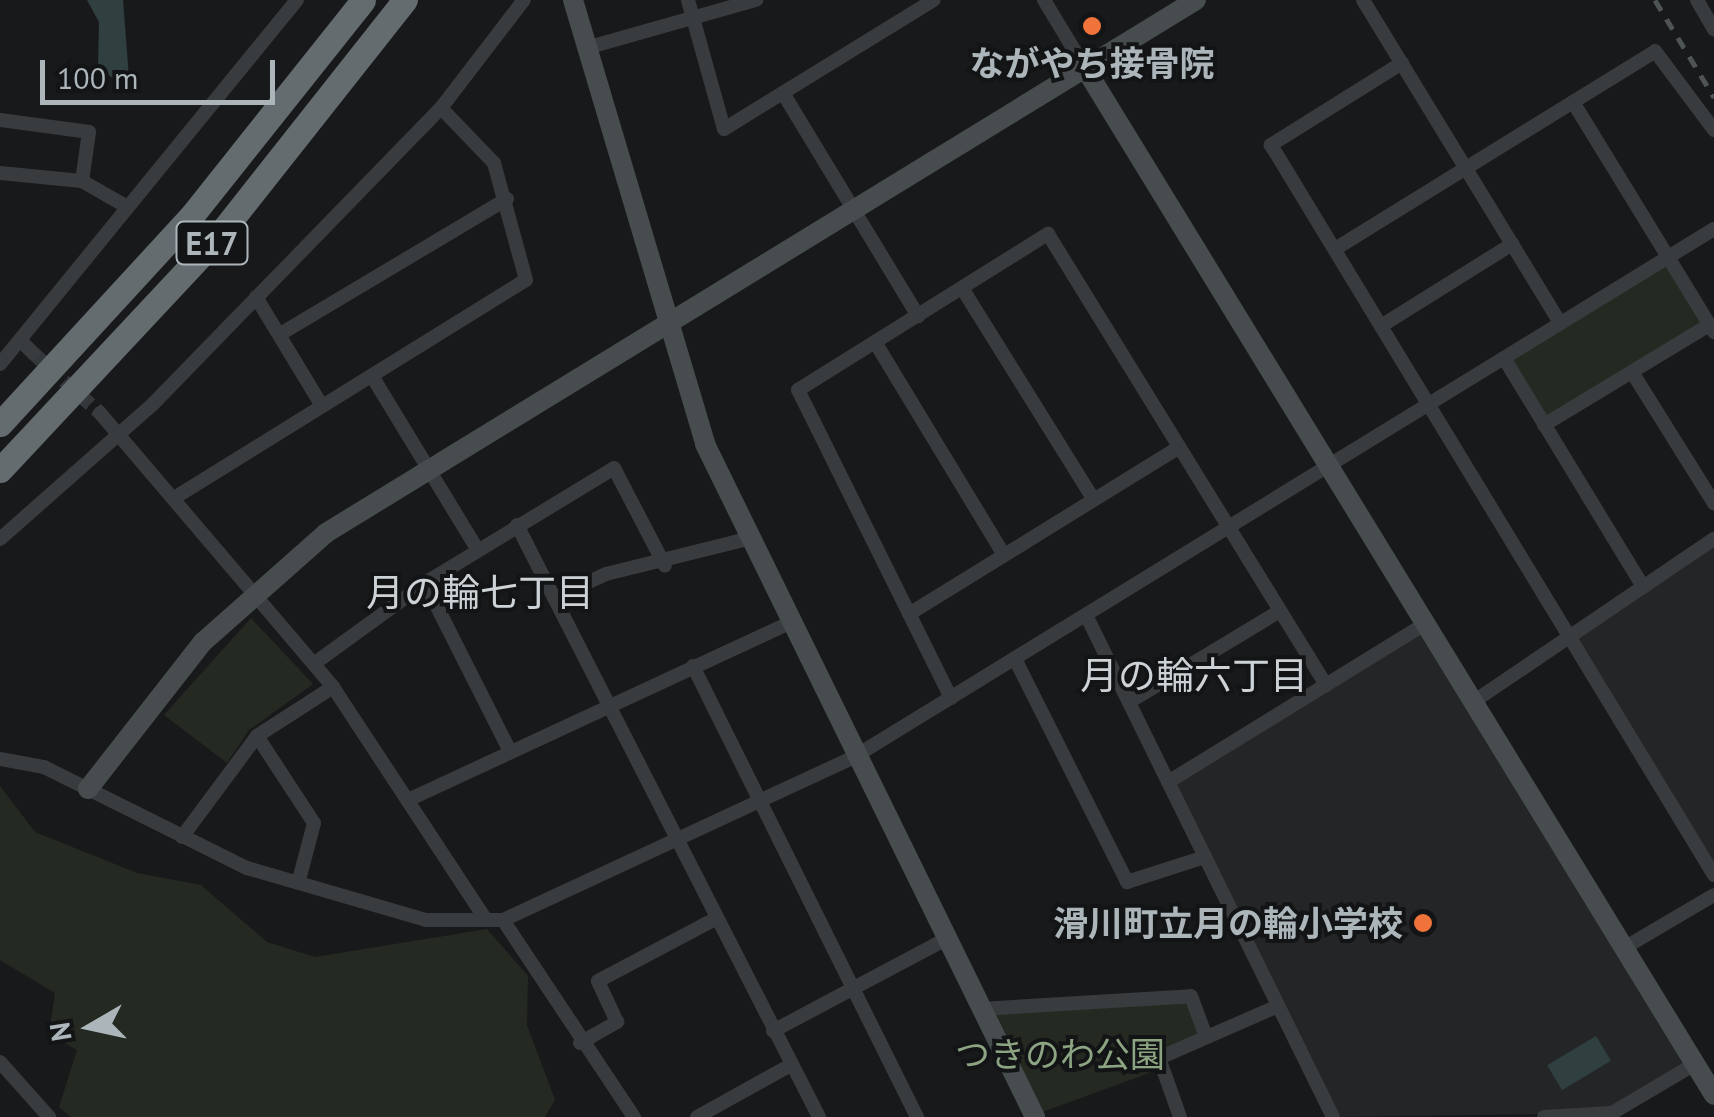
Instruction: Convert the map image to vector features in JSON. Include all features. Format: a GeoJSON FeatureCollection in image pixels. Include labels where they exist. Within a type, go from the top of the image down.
{"type":"FeatureCollection","features":[{"type":"Feature","properties":{"kind":"highway","name":"E17"},"geometry":{"type":"LineString","coordinates":[[0,424],[193,214],[363,0]]}},
{"type":"Feature","properties":{"kind":"highway","name":"E17"},"geometry":{"type":"LineString","coordinates":[[0,470],[216,238],[404,0]]}},
{"type":"Feature","properties":{"kind":"street"},"geometry":{"type":"LineString","coordinates":[[0,364],[21,342],[122,204],[297,0]]}},
{"type":"Feature","properties":{"kind":"street"},"geometry":{"type":"LineString","coordinates":[[0,539],[120,430],[442,108],[524,0]]}},
{"type":"Feature","properties":{"kind":"street"},"geometry":{"type":"LineString","coordinates":[[573,0],[666,322],[747,539],[1035,1117]]}},
{"type":"Feature","properties":{"kind":"street"},"geometry":{"type":"LineString","coordinates":[[688,0],[724,129],[934,0]]}},
{"type":"Feature","properties":{"kind":"street"},"geometry":{"type":"LineString","coordinates":[[586,48],[756,0]]}},
{"type":"Feature","properties":{"kind":"street"},"geometry":{"type":"LineString","coordinates":[[1044,0],[1714,1096]]}},
{"type":"Feature","properties":{"kind":"street"},"geometry":{"type":"LineString","coordinates":[[88,789],[156,696],[256,588],[428,468],[1196,0]]}},
{"type":"Feature","properties":{"kind":"street"},"geometry":{"type":"LineString","coordinates":[[1364,0],[1560,323]]}},
{"type":"Feature","properties":{"kind":"street"},"geometry":{"type":"LineString","coordinates":[[1697,0],[1714,29]]}},
{"type":"Feature","properties":{"kind":"street"},"geometry":{"type":"LineString","coordinates":[[1335,249],[1655,51],[1714,130]]}},
{"type":"Feature","properties":{"kind":"street"},"geometry":{"type":"LineString","coordinates":[[1402,62],[1272,145],[1714,875]]}},
{"type":"Feature","properties":{"kind":"street"},"geometry":{"type":"LineString","coordinates":[[783,93],[918,316]]}},
{"type":"Feature","properties":{"kind":"street"},"geometry":{"type":"LineString","coordinates":[[1544,424],[1712,329],[1573,102]]}},
{"type":"Feature","properties":{"kind":"street"},"geometry":{"type":"LineString","coordinates":[[179,495],[526,280],[507,199],[494,164],[442,108]]}},
{"type":"Feature","properties":{"kind":"street"},"geometry":{"type":"LineString","coordinates":[[0,120],[89,132],[82,181]]}},
{"type":"Feature","properties":{"kind":"street"},"geometry":{"type":"LineString","coordinates":[[0,173],[82,181],[122,204]]}},
{"type":"Feature","properties":{"kind":"street"},"geometry":{"type":"LineString","coordinates":[[282,334],[507,199]]}},
{"type":"Feature","properties":{"kind":"street"},"geometry":{"type":"LineString","coordinates":[[0,759],[88,789],[182,837],[299,880],[426,920],[502,920],[676,845],[854,757],[1714,229]]}},
{"type":"Feature","properties":{"kind":"street"},"geometry":{"type":"LineString","coordinates":[[951,698],[798,390],[1048,234],[1326,685]]}},
{"type":"Feature","properties":{"kind":"street"},"geometry":{"type":"LineString","coordinates":[[1382,326],[1512,244]]}},
{"type":"Feature","properties":{"kind":"street"},"geometry":{"type":"LineString","coordinates":[[962,288],[1092,498]]}},
{"type":"Feature","properties":{"kind":"street"},"geometry":{"type":"LineString","coordinates":[[256,297],[282,334],[322,406]]}},
{"type":"Feature","properties":{"kind":"street"},"geometry":{"type":"LineString","coordinates":[[21,342],[33,353]]}},
{"type":"Feature","properties":{"kind":"street"},"geometry":{"type":"LineString","coordinates":[[875,342],[1002,552]]}},
{"type":"Feature","properties":{"kind":"street"},"geometry":{"type":"LineString","coordinates":[[1504,358],[1644,587]]}},
{"type":"Feature","properties":{"kind":"street"},"geometry":{"type":"LineString","coordinates":[[1632,372],[1714,503]]}},
{"type":"Feature","properties":{"kind":"street"},"geometry":{"type":"LineString","coordinates":[[372,376],[478,550]]}},
{"type":"Feature","properties":{"kind":"street"},"geometry":{"type":"LineString","coordinates":[[100,412],[179,495],[315,663],[484,917]]}},
{"type":"Feature","properties":{"kind":"street"},"geometry":{"type":"LineString","coordinates":[[909,614],[1002,552],[1179,447]]}},
{"type":"Feature","properties":{"kind":"street"},"geometry":{"type":"LineString","coordinates":[[315,663],[425,583],[614,468],[664,566]]}},
{"type":"Feature","properties":{"kind":"street"},"geometry":{"type":"LineString","coordinates":[[517,525],[676,845],[819,1117]]}},
{"type":"Feature","properties":{"kind":"street"},"geometry":{"type":"LineString","coordinates":[[554,598],[606,574],[664,566],[747,539]]}},
{"type":"Feature","properties":{"kind":"street"},"geometry":{"type":"LineString","coordinates":[[1473,702],[1714,540]]}},
{"type":"Feature","properties":{"kind":"street"},"geometry":{"type":"LineString","coordinates":[[425,583],[508,749]]}},
{"type":"Feature","properties":{"kind":"street"},"geometry":{"type":"LineString","coordinates":[[1128,702],[1280,611]]}},
{"type":"Feature","properties":{"kind":"street"},"geometry":{"type":"LineString","coordinates":[[1086,615],[1333,1117]]}},
{"type":"Feature","properties":{"kind":"street"},"geometry":{"type":"LineString","coordinates":[[408,800],[605,704],[789,624]]}},
{"type":"Feature","properties":{"kind":"street"},"geometry":{"type":"LineString","coordinates":[[1168,782],[1425,624]]}},
{"type":"Feature","properties":{"kind":"street"},"geometry":{"type":"LineString","coordinates":[[1015,659],[1127,882],[1205,856]]}},
{"type":"Feature","properties":{"kind":"street"},"geometry":{"type":"LineString","coordinates":[[693,666],[918,1117]]}},
{"type":"Feature","properties":{"kind":"street"},"geometry":{"type":"LineString","coordinates":[[182,837],[257,736],[333,687]]}},
{"type":"Feature","properties":{"kind":"street"},"geometry":{"type":"LineString","coordinates":[[257,736],[314,823],[299,880]]}},
{"type":"Feature","properties":{"kind":"street"},"geometry":{"type":"LineString","coordinates":[[1624,948],[1714,895]]}},
{"type":"Feature","properties":{"kind":"street"},"geometry":{"type":"LineString","coordinates":[[580,1043],[617,1022],[598,981],[714,919]]}},
{"type":"Feature","properties":{"kind":"street"},"geometry":{"type":"LineString","coordinates":[[502,920],[580,1043],[634,1117]]}},
{"type":"Feature","properties":{"kind":"street"},"geometry":{"type":"LineString","coordinates":[[774,1031],[946,940]]}},
{"type":"Feature","properties":{"kind":"street"},"geometry":{"type":"LineString","coordinates":[[981,1009],[1191,996],[1205,1034]]}},
{"type":"Feature","properties":{"kind":"street"},"geometry":{"type":"LineString","coordinates":[[1180,1117],[1159,1058],[1205,1034],[1278,1006]]}},
{"type":"Feature","properties":{"kind":"street"},"geometry":{"type":"LineString","coordinates":[[0,1062],[49,1117]]}},
{"type":"Feature","properties":{"kind":"street"},"geometry":{"type":"LineString","coordinates":[[1544,1117],[1612,1114],[1694,1064]]}},
{"type":"Feature","properties":{"kind":"street"},"geometry":{"type":"LineString","coordinates":[[696,1117],[792,1065]]}},
{"type":"Feature","properties":{"kind":"shaded area"},"geometry":{"type":"Polygon","coordinates":[[[87,0],[123,0],[130,91],[98,67],[99,22],[87,0]]]}},
{"type":"Feature","properties":{"kind":"shaded area"},"geometry":{"type":"Polygon","coordinates":[[[1714,539],[1714,875],[1569,637],[1714,539]]]}},
{"type":"Feature","properties":{"kind":"shaded area","name":"滑川町立月の輪小学校"},"geometry":{"type":"Polygon","coordinates":[[[1425,624],[1695,1064],[1612,1113],[1333,1117],[1168,782],[1425,624]]]}},
{"type":"Feature","properties":{"kind":"shaded area"},"geometry":{"type":"Polygon","coordinates":[[[1596,1036],[1611,1061],[1562,1090],[1547,1065],[1596,1036]]]}},
{"type":"Feature","properties":{"kind":"green space"},"geometry":{"type":"Polygon","coordinates":[[[1668,257],[1709,325],[1543,424],[1503,356],[1668,257]]]}},
{"type":"Feature","properties":{"kind":"green space"},"geometry":{"type":"Polygon","coordinates":[[[251,618],[313,684],[249,730],[227,763],[164,715],[251,618]]]}},
{"type":"Feature","properties":{"kind":"green space"},"geometry":{"type":"Polygon","coordinates":[[[0,786],[35,832],[137,873],[201,885],[267,942],[315,957],[487,929],[528,976],[527,1025],[555,1100],[545,1117],[71,1117],[59,1107],[77,1050],[49,1034],[55,993],[0,960],[0,786]]]}},
{"type":"Feature","properties":{"kind":"green space","name":"つきのわ公園"},"geometry":{"type":"Polygon","coordinates":[[[1191,996],[1205,1034],[1171,1047],[1163,1068],[1034,1115],[981,1009],[1191,996]]]}},
{"type":"Feature","properties":{"kind":"tunnel"},"geometry":{"type":"LineString","coordinates":[[33,353],[100,413]]}},
{"type":"Feature","properties":{"kind":"railway"},"geometry":{"type":"LineString","coordinates":[[1655,0],[1714,97]]}},
{"type":"Feature","properties":{"kind":"place","name":"ながやち接骨院"},"geometry":{"type":"Point","coordinates":[1092,26]}},
{"type":"Feature","properties":{"kind":"place","name":"滑川町立月の輪小学校"},"geometry":{"type":"Point","coordinates":[1423,923]}},
{"type":"Feature","properties":{"kind":"district","name":"月の輪七丁目"},"geometry":{"type":"Point","coordinates":[480,592]}},
{"type":"Feature","properties":{"kind":"district","name":"月の輪六丁目"},"geometry":{"type":"Point","coordinates":[1194,675]}}]}
